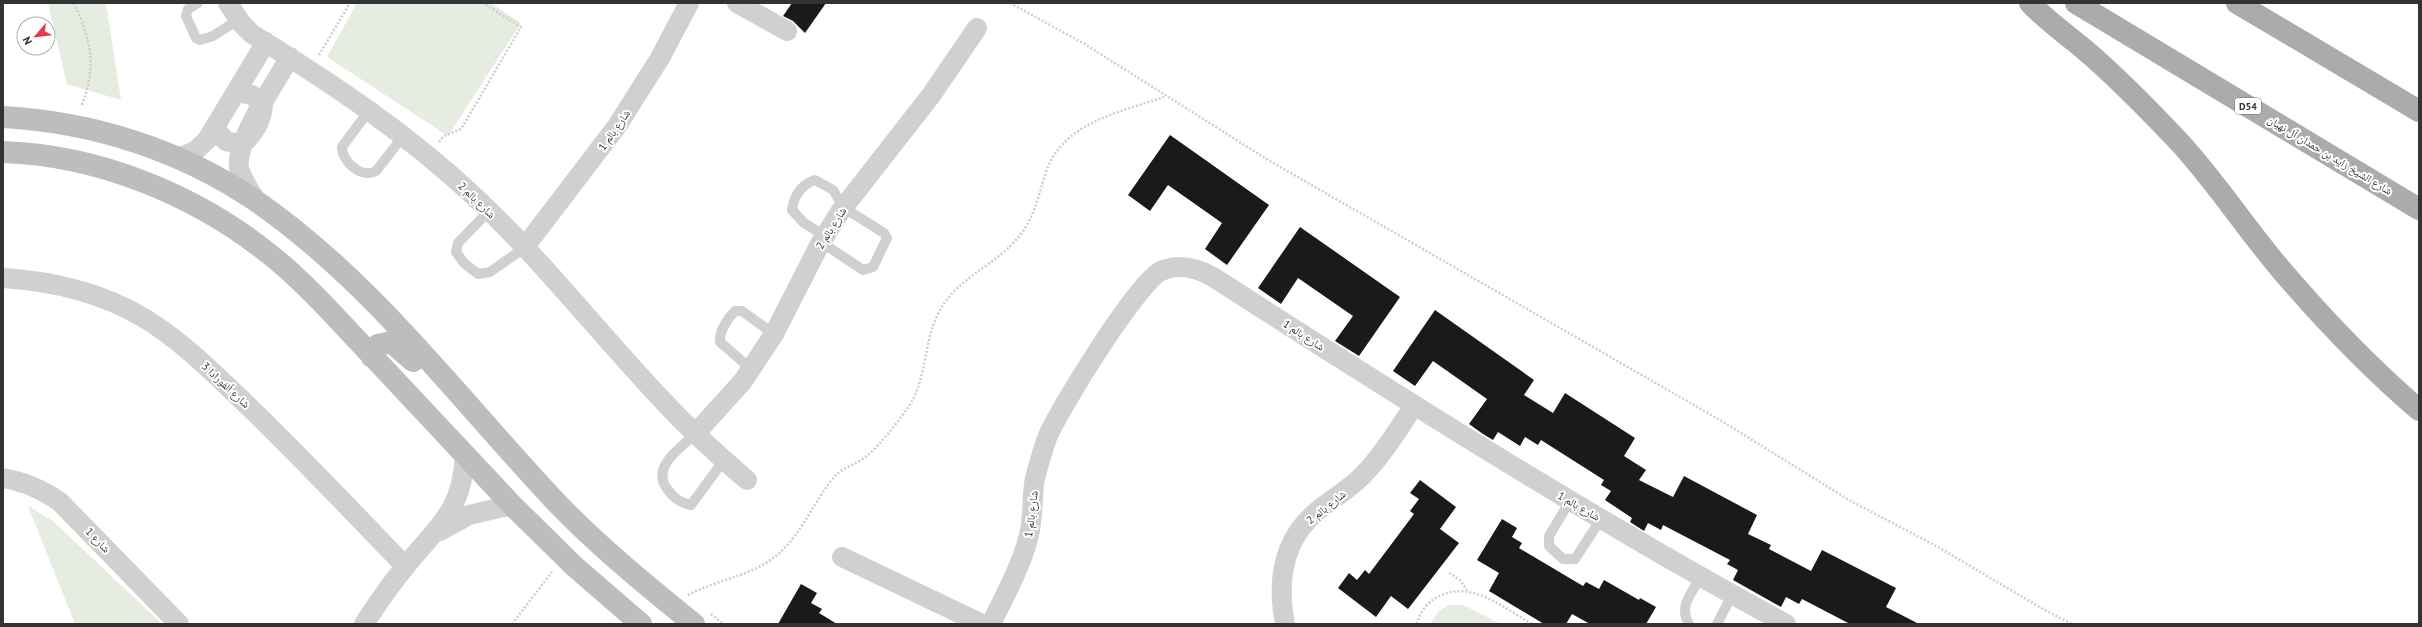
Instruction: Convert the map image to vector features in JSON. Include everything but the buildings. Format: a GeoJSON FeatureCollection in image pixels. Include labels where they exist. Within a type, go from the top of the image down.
{"type":"FeatureCollection","features":[{"type":"Feature","properties":{"kind":"main road"},"geometry":{"type":"LineString","coordinates":[[2030,3],[2058,31],[2090,54],[2151,112],[2208,176],[2255,238],[2313,306],[2380,374],[2419,410]]}},
{"type":"Feature","properties":{"kind":"main road","name":"شارع الشيخ زايد بن حمدان آل نهيان"},"geometry":{"type":"LineString","coordinates":[[2076,3],[2419,209]]}},
{"type":"Feature","properties":{"kind":"main road"},"geometry":{"type":"LineString","coordinates":[[2237,3],[2419,111]]}},
{"type":"Feature","properties":{"kind":"street","name":"شارع بالم 2"},"geometry":{"type":"LineString","coordinates":[[228,3],[238,20],[252,34],[311,70],[370,109],[430,156],[489,211],[667,406],[695,434],[747,480]]}},
{"type":"Feature","properties":{"kind":"street","name":"شارع بالم 1"},"geometry":{"type":"LineString","coordinates":[[524,248],[617,126],[660,58],[689,3]]}},
{"type":"Feature","properties":{"kind":"street"},"geometry":{"type":"LineString","coordinates":[[737,3],[787,31]]}},
{"type":"Feature","properties":{"kind":"street","name":"شارع بالم 2"},"geometry":{"type":"LineString","coordinates":[[695,434],[751,369],[774,334],[823,239],[844,208],[932,94],[977,28]]}},
{"type":"Feature","properties":{"kind":"street"},"geometry":{"type":"LineString","coordinates":[[178,158],[201,146],[215,129],[266,42]]}},
{"type":"Feature","properties":{"kind":"street"},"geometry":{"type":"LineString","coordinates":[[256,201],[239,167],[242,145],[290,57]]}},
{"type":"Feature","properties":{"kind":"street"},"geometry":{"type":"LineString","coordinates":[[237,92],[252,95],[263,105]]}},
{"type":"Feature","properties":{"kind":"street"},"geometry":{"type":"LineString","coordinates":[[3,117],[60,122],[98,130],[178,158],[256,201],[327,258],[365,293],[516,458],[597,543],[694,624]]}},
{"type":"Feature","properties":{"kind":"street"},"geometry":{"type":"LineString","coordinates":[[215,129],[226,141],[242,145]]}},
{"type":"Feature","properties":{"kind":"street"},"geometry":{"type":"LineString","coordinates":[[3,152],[68,159],[113,171],[195,206],[232,227],[267,252],[300,280],[512,506],[574,566],[641,624]]}},
{"type":"Feature","properties":{"kind":"street","name":"شارع بالم 1"},"geometry":{"type":"LineString","coordinates":[[991,624],[1025,549],[1030,534],[1038,467],[1056,420],[1096,353],[1141,289],[1150,278],[1161,271],[1174,267],[1201,270],[1414,406],[1570,501],[1701,578],[1786,624]]}},
{"type":"Feature","properties":{"kind":"street","name":"شارع ألفورادا 3"},"geometry":{"type":"LineString","coordinates":[[3,278],[28,280],[68,287],[107,300],[144,318],[178,341],[274,430],[405,566]]}},
{"type":"Feature","properties":{"kind":"street"},"geometry":{"type":"LineString","coordinates":[[372,357],[378,345],[384,342],[391,342],[396,345],[466,416],[516,458]]}},
{"type":"Feature","properties":{"kind":"street","name":"شارع بالم 2"},"geometry":{"type":"LineString","coordinates":[[1285,624],[1280,586],[1282,570],[1294,539],[1315,513],[1364,474],[1414,406]]}},
{"type":"Feature","properties":{"kind":"street"},"geometry":{"type":"LineString","coordinates":[[462,508],[462,481],[465,455]]}},
{"type":"Feature","properties":{"kind":"street","name":"شارع 1"},"geometry":{"type":"LineString","coordinates":[[3,478],[21,481],[41,490],[60,502],[179,624]]}},
{"type":"Feature","properties":{"kind":"street"},"geometry":{"type":"LineString","coordinates":[[364,624],[381,597],[405,566],[447,519],[462,508],[512,506]]}},
{"type":"Feature","properties":{"kind":"street"},"geometry":{"type":"LineString","coordinates":[[842,557],[982,624]]}},
{"type":"Feature","properties":{"kind":"lane"},"geometry":{"type":"LineString","coordinates":[[198,3],[188,9],[186,16],[196,38],[200,40],[213,36],[238,20]]}},
{"type":"Feature","properties":{"kind":"lane"},"geometry":{"type":"LineString","coordinates":[[370,109],[342,148],[343,158],[351,165],[364,173],[372,174],[404,135]]}},
{"type":"Feature","properties":{"kind":"lane"},"geometry":{"type":"LineString","coordinates":[[815,180],[832,190],[844,208],[884,232],[887,238],[878,259],[872,267],[863,270],[823,239],[792,210],[793,200],[804,184],[815,180]]}},
{"type":"Feature","properties":{"kind":"lane"},"geometry":{"type":"LineString","coordinates":[[489,211],[458,242],[456,252],[464,263],[478,274],[490,272],[524,248]]}},
{"type":"Feature","properties":{"kind":"lane"},"geometry":{"type":"LineString","coordinates":[[751,369],[720,342],[720,334],[732,314],[736,311],[742,311],[774,334]]}},
{"type":"Feature","properties":{"kind":"lane"},"geometry":{"type":"LineString","coordinates":[[695,434],[673,455],[661,472],[661,482],[671,495],[682,503],[691,505],[724,460]]}},
{"type":"Feature","properties":{"kind":"lane"},"geometry":{"type":"LineString","coordinates":[[1570,501],[1549,536],[1549,546],[1564,559],[1574,559],[1601,519]]}},
{"type":"Feature","properties":{"kind":"lane"},"geometry":{"type":"LineString","coordinates":[[1689,624],[1684,609],[1701,578]]}},
{"type":"Feature","properties":{"kind":"lane"},"geometry":{"type":"LineString","coordinates":[[1717,624],[1732,595]]}},
{"type":"Feature","properties":{"kind":"path"},"geometry":{"type":"LineString","coordinates":[[74,3],[89,39],[91,54],[89,84],[81,107]]}},
{"type":"Feature","properties":{"kind":"path"},"geometry":{"type":"LineString","coordinates":[[311,70],[350,3]]}},
{"type":"Feature","properties":{"kind":"path"},"geometry":{"type":"LineString","coordinates":[[430,156],[444,136],[461,129],[521,27],[483,3]]}},
{"type":"Feature","properties":{"kind":"path"},"geometry":{"type":"LineString","coordinates":[[1010,3],[1083,43],[1165,97],[1376,224],[1713,416],[1805,474],[1938,547],[2043,609],[2072,624]]}},
{"type":"Feature","properties":{"kind":"path"},"geometry":{"type":"LineString","coordinates":[[670,605],[713,583],[759,567],[782,551],[838,474],[870,453],[907,409],[921,381],[932,330],[944,304],[962,282],[1002,254],[1016,240],[1031,217],[1046,171],[1061,146],[1070,136],[1095,121],[1165,97]]}},
{"type":"Feature","properties":{"kind":"path"},"geometry":{"type":"LineString","coordinates":[[512,624],[552,572]]}},
{"type":"Feature","properties":{"kind":"path"},"geometry":{"type":"LineString","coordinates":[[1449,573],[1460,580],[1466,590]]}},
{"type":"Feature","properties":{"kind":"path"},"geometry":{"type":"LineString","coordinates":[[1417,624],[1423,610],[1431,601],[1442,594],[1454,590],[1466,590],[1484,597],[1532,624]]}},
{"type":"Feature","properties":{"kind":"shaded area"},"geometry":{"type":"Polygon","coordinates":[[[48,3],[106,3],[121,100],[67,84],[56,37],[56,16],[51,16],[48,3]]]}},
{"type":"Feature","properties":{"kind":"shaded area"},"geometry":{"type":"Polygon","coordinates":[[[357,3],[491,3],[521,23],[448,136],[327,57],[357,3]]]}},
{"type":"Feature","properties":{"kind":"shaded area"},"geometry":{"type":"Polygon","coordinates":[[[28,506],[53,521],[162,624],[75,624],[28,506]]]}},
{"type":"Feature","properties":{"kind":"shaded area"},"geometry":{"type":"Polygon","coordinates":[[[1449,605],[1463,605],[1501,624],[1430,624],[1438,612],[1449,605]]]}}]}
